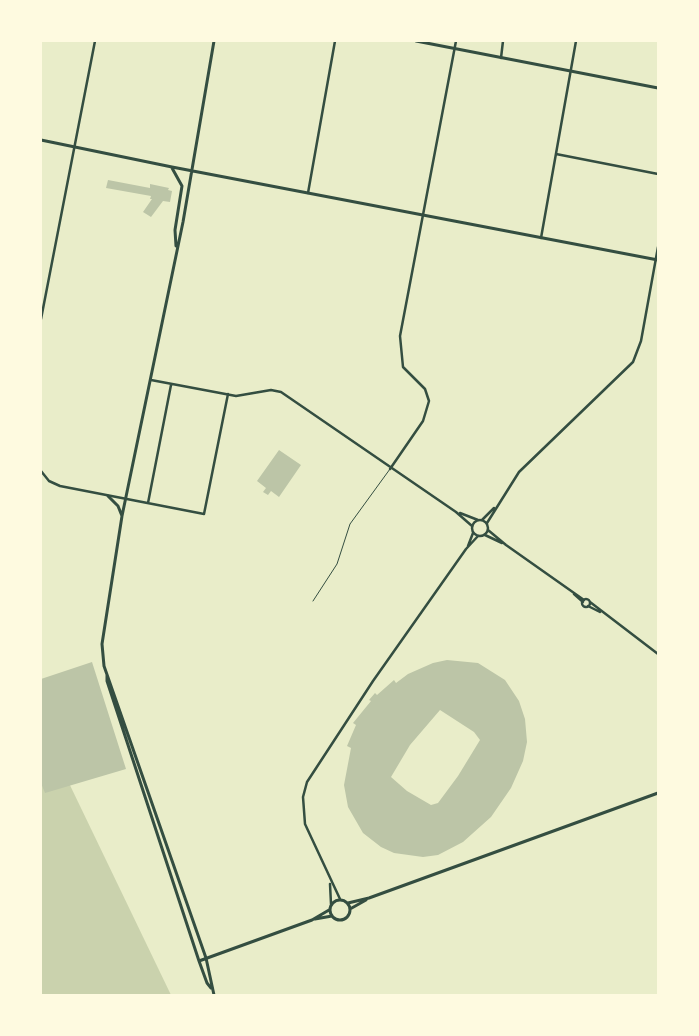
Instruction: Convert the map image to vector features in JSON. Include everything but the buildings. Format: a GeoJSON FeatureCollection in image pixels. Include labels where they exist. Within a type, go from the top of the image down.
{"type":"FeatureCollection","features":[{"type":"Feature","properties":{"kind":"street"},"geometry":{"type":"LineString","coordinates":[[41,319],[95,41]]}},
{"type":"Feature","properties":{"kind":"street"},"geometry":{"type":"LineString","coordinates":[[212,989],[207,983],[199,961],[108,686],[102,644],[122,516],[192,171],[214,41]]}},
{"type":"Feature","properties":{"kind":"street"},"geometry":{"type":"LineString","coordinates":[[308,193],[336,41]]}},
{"type":"Feature","properties":{"kind":"street"},"geometry":{"type":"LineString","coordinates":[[416,41],[658,88]]}},
{"type":"Feature","properties":{"kind":"street"},"geometry":{"type":"LineString","coordinates":[[390,469],[423,421],[430,401],[424,389],[405,371],[401,363],[400,346],[456,41]]}},
{"type":"Feature","properties":{"kind":"street"},"geometry":{"type":"LineString","coordinates":[[502,58],[504,41]]}},
{"type":"Feature","properties":{"kind":"street"},"geometry":{"type":"LineString","coordinates":[[541,238],[576,41]]}},
{"type":"Feature","properties":{"kind":"street"},"geometry":{"type":"LineString","coordinates":[[41,140],[172,168],[657,260]]}},
{"type":"Feature","properties":{"kind":"street"},"geometry":{"type":"LineString","coordinates":[[556,154],[658,174]]}},
{"type":"Feature","properties":{"kind":"street"},"geometry":{"type":"LineString","coordinates":[[172,168],[182,186],[175,230],[176,249]]}},
{"type":"Feature","properties":{"kind":"street"},"geometry":{"type":"LineString","coordinates":[[658,248],[641,341],[633,362],[528,462],[497,505],[487,523],[488,530],[506,545],[583,601],[590,602],[658,654]]}},
{"type":"Feature","properties":{"kind":"street"},"geometry":{"type":"LineString","coordinates":[[149,379],[171,385],[241,396],[271,390],[281,392],[390,469],[456,512],[472,526],[473,533],[466,549]]}},
{"type":"Feature","properties":{"kind":"street"},"geometry":{"type":"LineString","coordinates":[[148,503],[171,385]]}},
{"type":"Feature","properties":{"kind":"street"},"geometry":{"type":"LineString","coordinates":[[41,471],[54,484],[126,500],[204,514],[228,394]]}},
{"type":"Feature","properties":{"kind":"street"},"geometry":{"type":"LineString","coordinates":[[108,496],[118,506],[122,516]]}},
{"type":"Feature","properties":{"kind":"street"},"geometry":{"type":"LineString","coordinates":[[472,526],[497,505]]}},
{"type":"Feature","properties":{"kind":"street"},"geometry":{"type":"LineString","coordinates":[[456,512],[487,523]]}},
{"type":"Feature","properties":{"kind":"street"},"geometry":{"type":"LineString","coordinates":[[484,535],[488,530]]}},
{"type":"Feature","properties":{"kind":"street"},"geometry":{"type":"LineString","coordinates":[[473,533],[478,536]]}},
{"type":"Feature","properties":{"kind":"street"},"geometry":{"type":"LineString","coordinates":[[506,545],[484,535],[478,536],[466,549],[373,681],[307,782],[303,797],[305,824],[330,883],[340,899],[348,903],[369,898],[658,793]]}},
{"type":"Feature","properties":{"kind":"street"},"geometry":{"type":"LineString","coordinates":[[583,601],[584,606],[588,606],[606,615]]}},
{"type":"Feature","properties":{"kind":"street"},"geometry":{"type":"LineString","coordinates":[[588,606],[590,602]]}},
{"type":"Feature","properties":{"kind":"street"},"geometry":{"type":"LineString","coordinates":[[107,674],[146,781],[206,958],[214,995]]}},
{"type":"Feature","properties":{"kind":"street"},"geometry":{"type":"LineString","coordinates":[[168,866],[173,865]]}},
{"type":"Feature","properties":{"kind":"street"},"geometry":{"type":"LineString","coordinates":[[330,883],[330,910],[332,916],[337,920],[344,919],[349,915],[348,903]]}},
{"type":"Feature","properties":{"kind":"street"},"geometry":{"type":"LineString","coordinates":[[350,909],[369,898]]}},
{"type":"Feature","properties":{"kind":"street"},"geometry":{"type":"LineString","coordinates":[[331,904],[340,899]]}},
{"type":"Feature","properties":{"kind":"street"},"geometry":{"type":"LineString","coordinates":[[312,920],[330,910]]}},
{"type":"Feature","properties":{"kind":"street"},"geometry":{"type":"LineString","coordinates":[[199,961],[312,920],[332,916]]}},
{"type":"Feature","properties":{"kind":"lane"},"geometry":{"type":"LineString","coordinates":[[312,601],[337,564],[350,524],[390,469]]}},
{"type":"Feature","properties":{"kind":"green space"},"geometry":{"type":"Polygon","coordinates":[[[41,725],[171,995],[41,995],[41,725]]]}}]}
